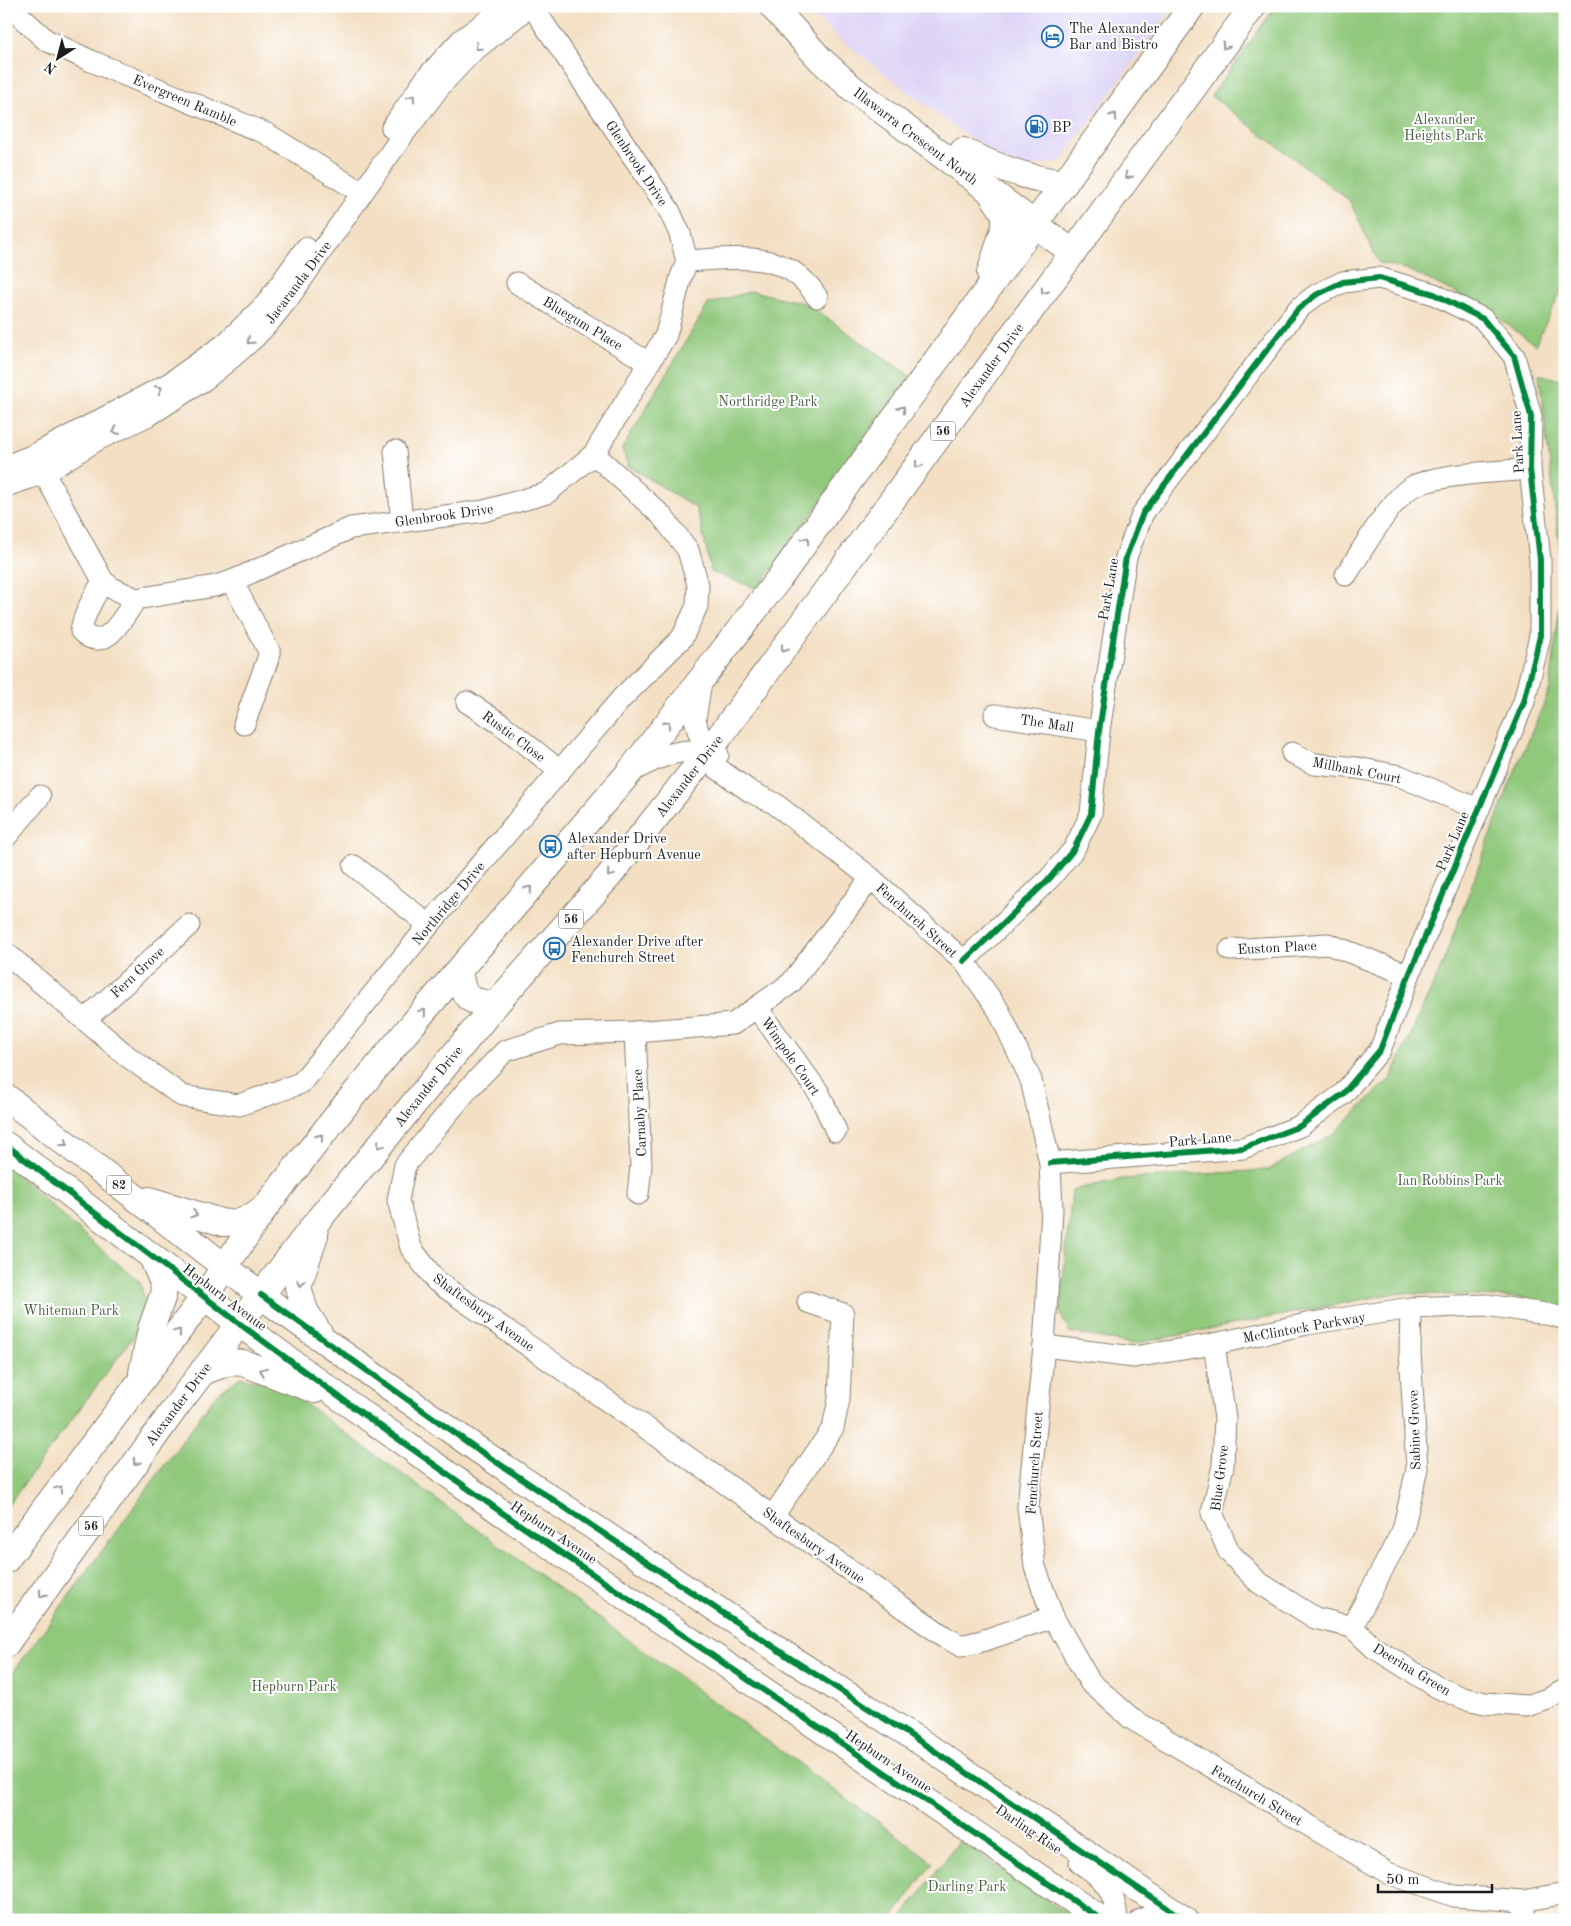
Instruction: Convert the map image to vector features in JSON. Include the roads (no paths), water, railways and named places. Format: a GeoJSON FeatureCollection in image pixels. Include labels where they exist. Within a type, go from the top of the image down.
{"type":"FeatureCollection","features":[{"type":"Feature","properties":{"kind":"main road","name":"Illawarra Crescent North"},"geometry":{"type":"LineString","coordinates":[[772,6],[821,60],[852,88],[990,192],[1039,219]]}},
{"type":"Feature","properties":{"kind":"main road","name":"Illawarra Crescent North"},"geometry":{"type":"LineString","coordinates":[[788,6],[884,93],[963,151],[1039,219],[1077,246]]}},
{"type":"Feature","properties":{"kind":"main road"},"geometry":{"type":"LineString","coordinates":[[6,1560],[204,1297],[268,1205],[347,1102],[628,774],[778,580],[1192,6]]}},
{"type":"Feature","properties":{"kind":"main road","name":"Alexander Drive"},"geometry":{"type":"LineString","coordinates":[[6,1644],[202,1372],[319,1219],[495,1004],[609,876],[709,751],[1254,6]]}},
{"type":"Feature","properties":{"kind":"main road"},"geometry":{"type":"LineString","coordinates":[[963,151],[1004,169],[1041,180],[1065,183]]}},
{"type":"Feature","properties":{"kind":"main road"},"geometry":{"type":"LineString","coordinates":[[979,302],[1005,226],[1002,208],[990,192]]}},
{"type":"Feature","properties":{"kind":"main road"},"geometry":{"type":"LineString","coordinates":[[459,971],[463,992],[474,1001],[495,1004]]}},
{"type":"Feature","properties":{"kind":"main road","name":"Hepburn Avenue"},"geometry":{"type":"LineString","coordinates":[[6,1097],[261,1295],[477,1449],[790,1658],[927,1746],[1176,1914]]}},
{"type":"Feature","properties":{"kind":"main road","name":"Hepburn Avenue"},"geometry":{"type":"LineString","coordinates":[[6,1146],[204,1297],[342,1399],[1089,1916]]}},
{"type":"Feature","properties":{"kind":"main road"},"geometry":{"type":"LineString","coordinates":[[131,1195],[224,1223],[238,1222],[253,1216],[268,1205]]}},
{"type":"Feature","properties":{"kind":"main road"},"geometry":{"type":"LineString","coordinates":[[319,1219],[314,1242],[298,1287],[304,1311],[324,1340]]}},
{"type":"Feature","properties":{"kind":"main road"},"geometry":{"type":"LineString","coordinates":[[139,1384],[151,1329],[164,1296],[164,1285],[152,1257]]}},
{"type":"Feature","properties":{"kind":"main road"},"geometry":{"type":"LineString","coordinates":[[202,1372],[229,1362],[243,1363],[342,1399]]}},
{"type":"Feature","properties":{"kind":"street","name":"Evergreen Ramble"},"geometry":{"type":"LineString","coordinates":[[8,6],[46,40],[267,134],[357,190]]}},
{"type":"Feature","properties":{"kind":"street","name":"Jacaranda Drive"},"geometry":{"type":"LineString","coordinates":[[357,190],[426,77],[461,40],[507,6]]}},
{"type":"Feature","properties":{"kind":"street","name":"Jacaranda Drive"},"geometry":{"type":"LineString","coordinates":[[6,486],[170,383],[225,344],[266,304],[441,85],[471,53],[531,6]]}},
{"type":"Feature","properties":{"kind":"street","name":"Glenbrook Drive"},"geometry":{"type":"LineString","coordinates":[[136,599],[205,588],[232,581],[351,528],[484,511],[547,493],[594,454],[666,335],[687,261],[680,234],[669,210],[531,6]]}},
{"type":"Feature","properties":{"kind":"street"},"geometry":{"type":"LineString","coordinates":[[687,261],[734,259],[762,260],[777,264],[805,281],[817,297]]}},
{"type":"Feature","properties":{"kind":"street","name":"Park Lane"},"geometry":{"type":"LineString","coordinates":[[964,961],[1050,878],[1074,849],[1091,814],[1099,731],[1126,557],[1143,513],[1298,310],[1316,295],[1343,282],[1379,278],[1434,294],[1483,318],[1514,356],[1531,416],[1530,469],[1540,560],[1540,636],[1524,702],[1409,975],[1380,1050],[1343,1094],[1300,1126],[1243,1148],[1050,1163]]}},
{"type":"Feature","properties":{"kind":"street","name":"Bluegum Place"},"geometry":{"type":"LineString","coordinates":[[517,283],[649,363]]}},
{"type":"Feature","properties":{"kind":"street"},"geometry":{"type":"LineString","coordinates":[[395,451],[402,521]]}},
{"type":"Feature","properties":{"kind":"street","name":"Northridge Drive"},"geometry":{"type":"LineString","coordinates":[[6,953],[127,1056],[182,1096],[239,1105],[302,1082],[429,925],[621,699],[682,638],[697,606],[698,585],[688,550],[661,515],[594,454]]}},
{"type":"Feature","properties":{"kind":"street","name":"Jacaranda Drive"},"geometry":{"type":"LineString","coordinates":[[6,466],[39,464]]}},
{"type":"Feature","properties":{"kind":"street"},"geometry":{"type":"LineString","coordinates":[[39,464],[103,581],[112,588],[136,599],[109,635],[100,640],[88,639],[81,631],[82,624],[103,581]]}},
{"type":"Feature","properties":{"kind":"street"},"geometry":{"type":"LineString","coordinates":[[1346,575],[1395,501],[1412,487],[1442,478],[1530,469]]}},
{"type":"Feature","properties":{"kind":"street"},"geometry":{"type":"LineString","coordinates":[[232,581],[270,653],[244,724]]}},
{"type":"Feature","properties":{"kind":"street","name":"Fenchurch Street"},"geometry":{"type":"LineString","coordinates":[[701,679],[695,719],[698,731],[709,751],[714,766],[751,792],[774,803],[871,878],[964,961],[999,1011],[1031,1080],[1050,1163],[1052,1210],[1044,1346],[1028,1507],[1035,1567],[1053,1617],[1090,1682],[1132,1719],[1388,1874],[1454,1896],[1524,1910],[1565,1893]]}},
{"type":"Feature","properties":{"kind":"street","name":"Rustic Close"},"geometry":{"type":"LineString","coordinates":[[467,702],[501,724],[560,771]]}},
{"type":"Feature","properties":{"kind":"street","name":"The Mall"},"geometry":{"type":"LineString","coordinates":[[995,715],[1099,731]]}},
{"type":"Feature","properties":{"kind":"street"},"geometry":{"type":"LineString","coordinates":[[628,774],[672,753],[694,750],[709,751]]}},
{"type":"Feature","properties":{"kind":"street","name":"Millbank Court"},"geometry":{"type":"LineString","coordinates":[[1292,753],[1314,764],[1356,768],[1400,776],[1478,809]]}},
{"type":"Feature","properties":{"kind":"street"},"geometry":{"type":"LineString","coordinates":[[6,837],[40,796]]}},
{"type":"Feature","properties":{"kind":"street"},"geometry":{"type":"LineString","coordinates":[[354,866],[429,925]]}},
{"type":"Feature","properties":{"kind":"street","name":"Shaftesbury Avenue"},"geometry":{"type":"LineString","coordinates":[[871,878],[790,983],[733,1024],[635,1032],[560,1034],[504,1051],[468,1088],[404,1165],[398,1200],[411,1248],[436,1281],[945,1637],[961,1646],[982,1641],[1053,1617]]}},
{"type":"Feature","properties":{"kind":"street","name":"Fern Grove"},"geometry":{"type":"LineString","coordinates":[[85,1020],[189,925]]}},
{"type":"Feature","properties":{"kind":"street","name":"Euston Place"},"geometry":{"type":"LineString","coordinates":[[1230,950],[1328,944],[1409,975]]}},
{"type":"Feature","properties":{"kind":"street","name":"Wimpole Court"},"geometry":{"type":"LineString","coordinates":[[757,1008],[819,1093],[836,1131]]}},
{"type":"Feature","properties":{"kind":"street","name":"Carnaby Place"},"geometry":{"type":"LineString","coordinates":[[635,1032],[641,1166],[638,1194]]}},
{"type":"Feature","properties":{"kind":"street"},"geometry":{"type":"LineString","coordinates":[[773,1516],[833,1428],[839,1399],[843,1314],[808,1302]]}},
{"type":"Feature","properties":{"kind":"street","name":"McClintock Parkway"},"geometry":{"type":"LineString","coordinates":[[1044,1346],[1134,1357],[1214,1344],[1307,1324],[1411,1308],[1486,1305],[1552,1315],[1565,1319]]}},
{"type":"Feature","properties":{"kind":"street","name":"Sabine Grove"},"geometry":{"type":"LineString","coordinates":[[1352,1627],[1403,1530],[1417,1469],[1410,1352],[1411,1308]]}},
{"type":"Feature","properties":{"kind":"street","name":"Blue Grove"},"geometry":{"type":"LineString","coordinates":[[1214,1344],[1225,1418],[1224,1466],[1212,1513],[1229,1552],[1258,1582],[1315,1618],[1352,1627]]}},
{"type":"Feature","properties":{"kind":"street","name":"Deerina Green"},"geometry":{"type":"LineString","coordinates":[[1352,1627],[1372,1647],[1437,1687],[1462,1698],[1485,1703],[1526,1706],[1548,1699],[1565,1690]]}},
{"type":"Feature","properties":{"kind":"street","name":"Darling Rise"},"geometry":{"type":"LineString","coordinates":[[927,1746],[934,1760],[961,1783],[1092,1871],[1109,1887],[1116,1903],[1118,1920]]}},
{"type":"Feature","properties":{"kind":"street"},"geometry":{"type":"LineString","coordinates":[[1141,1920],[1176,1914]]}},
{"type":"Feature","properties":{"kind":"place","name":"The Alexander Bar and Bistro"},"geometry":{"type":"Point","coordinates":[1053,36]}},
{"type":"Feature","properties":{"kind":"place","name":"BP"},"geometry":{"type":"Point","coordinates":[1036,127]}},
{"type":"Feature","properties":{"kind":"place","name":"Alexander Drive after Hepburn Avenue"},"geometry":{"type":"Point","coordinates":[551,846]}},
{"type":"Feature","properties":{"kind":"place","name":"Alexander Drive after Fenchurch Street"},"geometry":{"type":"Point","coordinates":[555,949]}},
{"type":"Feature","properties":{"kind":"park label","name":"Alexander Heights Park"},"geometry":{"type":"Point","coordinates":[1444,128]}},
{"type":"Feature","properties":{"kind":"park label","name":"Northridge Park"},"geometry":{"type":"Point","coordinates":[768,401]}},
{"type":"Feature","properties":{"kind":"park label","name":"Ian Robbins Park"},"geometry":{"type":"Point","coordinates":[1450,1180]}},
{"type":"Feature","properties":{"kind":"park label","name":"Whiteman Park"},"geometry":{"type":"Point","coordinates":[71,1310]}},
{"type":"Feature","properties":{"kind":"park label","name":"Hepburn Park"},"geometry":{"type":"Point","coordinates":[294,1686]}},
{"type":"Feature","properties":{"kind":"park label","name":"Darling Park"},"geometry":{"type":"Point","coordinates":[967,1886]}}]}
